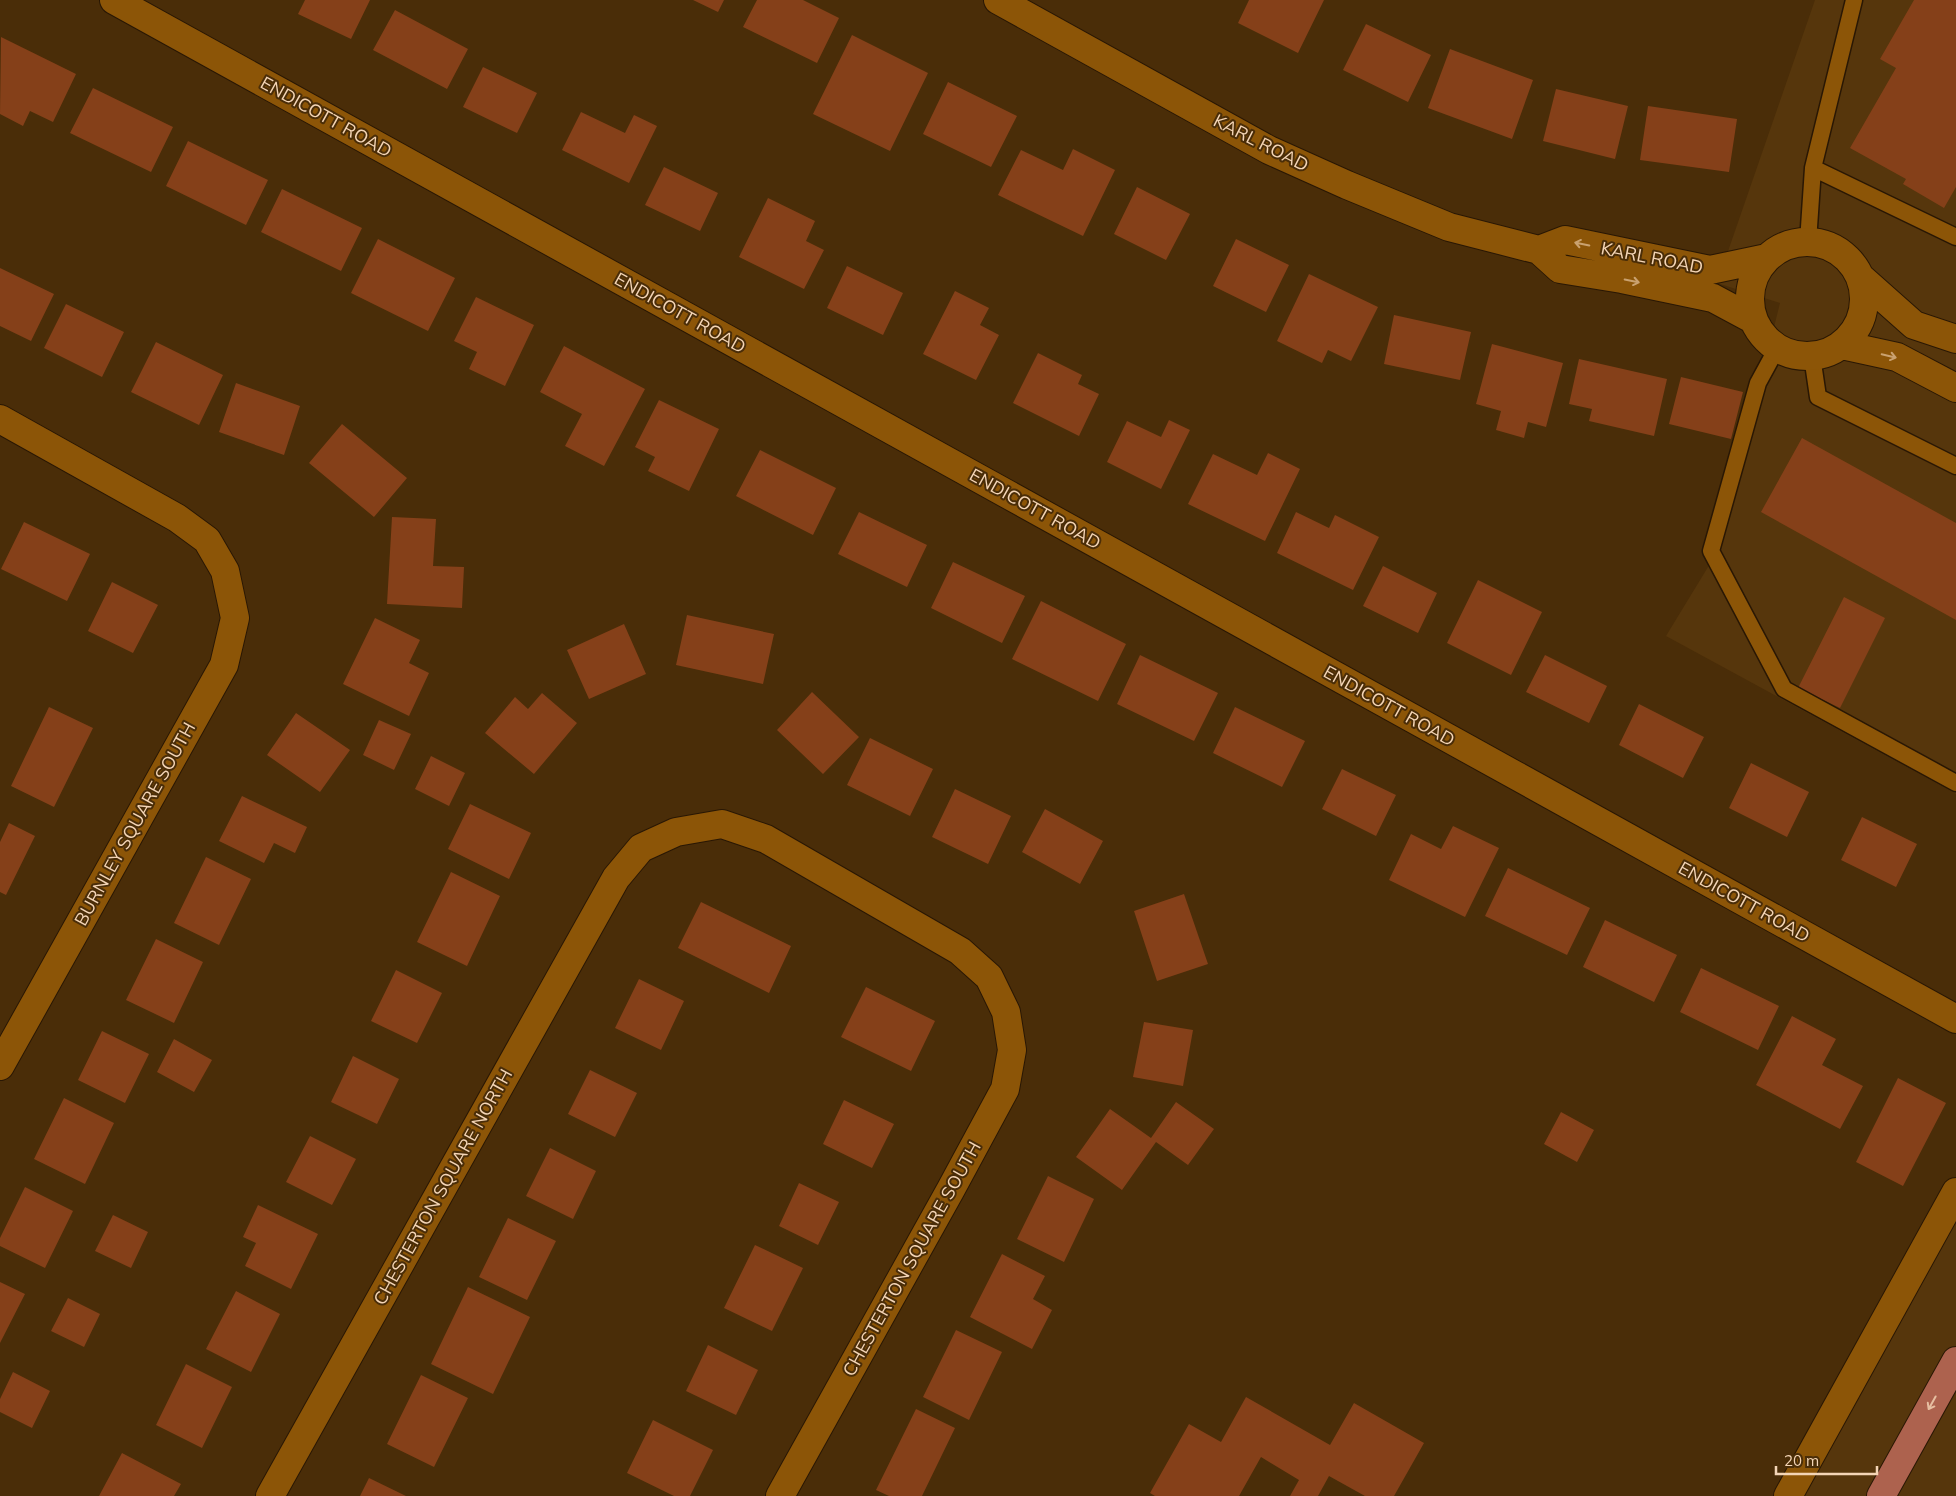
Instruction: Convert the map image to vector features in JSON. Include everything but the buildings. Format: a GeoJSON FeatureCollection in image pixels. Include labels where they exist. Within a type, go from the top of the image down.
{"type":"FeatureCollection","features":[{"type":"Feature","properties":{"kind":"main road"},"geometry":{"type":"LineString","coordinates":[[1881,1496],[1956,1361]]}},
{"type":"Feature","properties":{"kind":"street","name":"ENDICOTT ROAD"},"geometry":{"type":"LineString","coordinates":[[114,0],[1956,1019]]}},
{"type":"Feature","properties":{"kind":"street","name":"KARL ROAD"},"geometry":{"type":"LineString","coordinates":[[998,0],[1278,154],[1347,185],[1449,226],[1538,250],[1560,269],[1622,279],[1713,298],[1754,320]]}},
{"type":"Feature","properties":{"kind":"street","name":"KARL ROAD"},"geometry":{"type":"LineString","coordinates":[[1538,250],[1565,240],[1710,270],[1767,258]]}},
{"type":"Feature","properties":{"kind":"street"},"geometry":{"type":"LineString","coordinates":[[1860,277],[1864,296],[1862,314],[1855,331],[1842,345],[1826,354],[1812,356],[1787,354],[1770,344],[1757,329],[1750,311],[1749,291],[1756,272],[1767,258],[1783,247],[1808,242],[1819,243],[1836,250],[1850,262],[1860,277],[1914,325],[1956,340]]}},
{"type":"Feature","properties":{"kind":"street"},"geometry":{"type":"LineString","coordinates":[[1842,345],[1898,357],[1956,388]]}},
{"type":"Feature","properties":{"kind":"street","name":"BURNLEY SQUARE SOUTH"},"geometry":{"type":"LineString","coordinates":[[0,419],[178,518],[207,540],[225,571],[235,618],[224,665],[0,1066]]}},
{"type":"Feature","properties":{"kind":"street","name":"CHESTERTON SQUARE NORTH"},"geometry":{"type":"LineString","coordinates":[[270,1496],[616,878],[641,848],[676,832],[722,824],[766,839],[960,952],[989,977],[1006,1012]]}},
{"type":"Feature","properties":{"kind":"street","name":"CHESTERTON SQUARE SOUTH"},"geometry":{"type":"LineString","coordinates":[[780,1496],[951,1190],[1005,1088],[1012,1050],[1006,1012]]}},
{"type":"Feature","properties":{"kind":"street"},"geometry":{"type":"LineString","coordinates":[[1788,1496],[1956,1192]]}},
{"type":"Feature","properties":{"kind":"lane"},"geometry":{"type":"LineString","coordinates":[[1808,242],[1813,168],[1854,0]]}},
{"type":"Feature","properties":{"kind":"lane"},"geometry":{"type":"LineString","coordinates":[[1813,168],[1956,237]]}},
{"type":"Feature","properties":{"kind":"lane"},"geometry":{"type":"LineString","coordinates":[[1777,348],[1758,383],[1711,550],[1784,689],[1956,783]]}},
{"type":"Feature","properties":{"kind":"lane"},"geometry":{"type":"LineString","coordinates":[[1812,356],[1818,397],[1956,466]]}},
{"type":"Feature","properties":{"kind":"shaded area"},"geometry":{"type":"Polygon","coordinates":[[[1815,0],[1956,0],[1956,794],[1666,636],[1719,549],[1780,303],[1717,283],[1815,0]]]}},
{"type":"Feature","properties":{"kind":"shaded area"},"geometry":{"type":"Polygon","coordinates":[[[1956,1198],[1956,1496],[1790,1496],[1956,1198]]]}}]}
